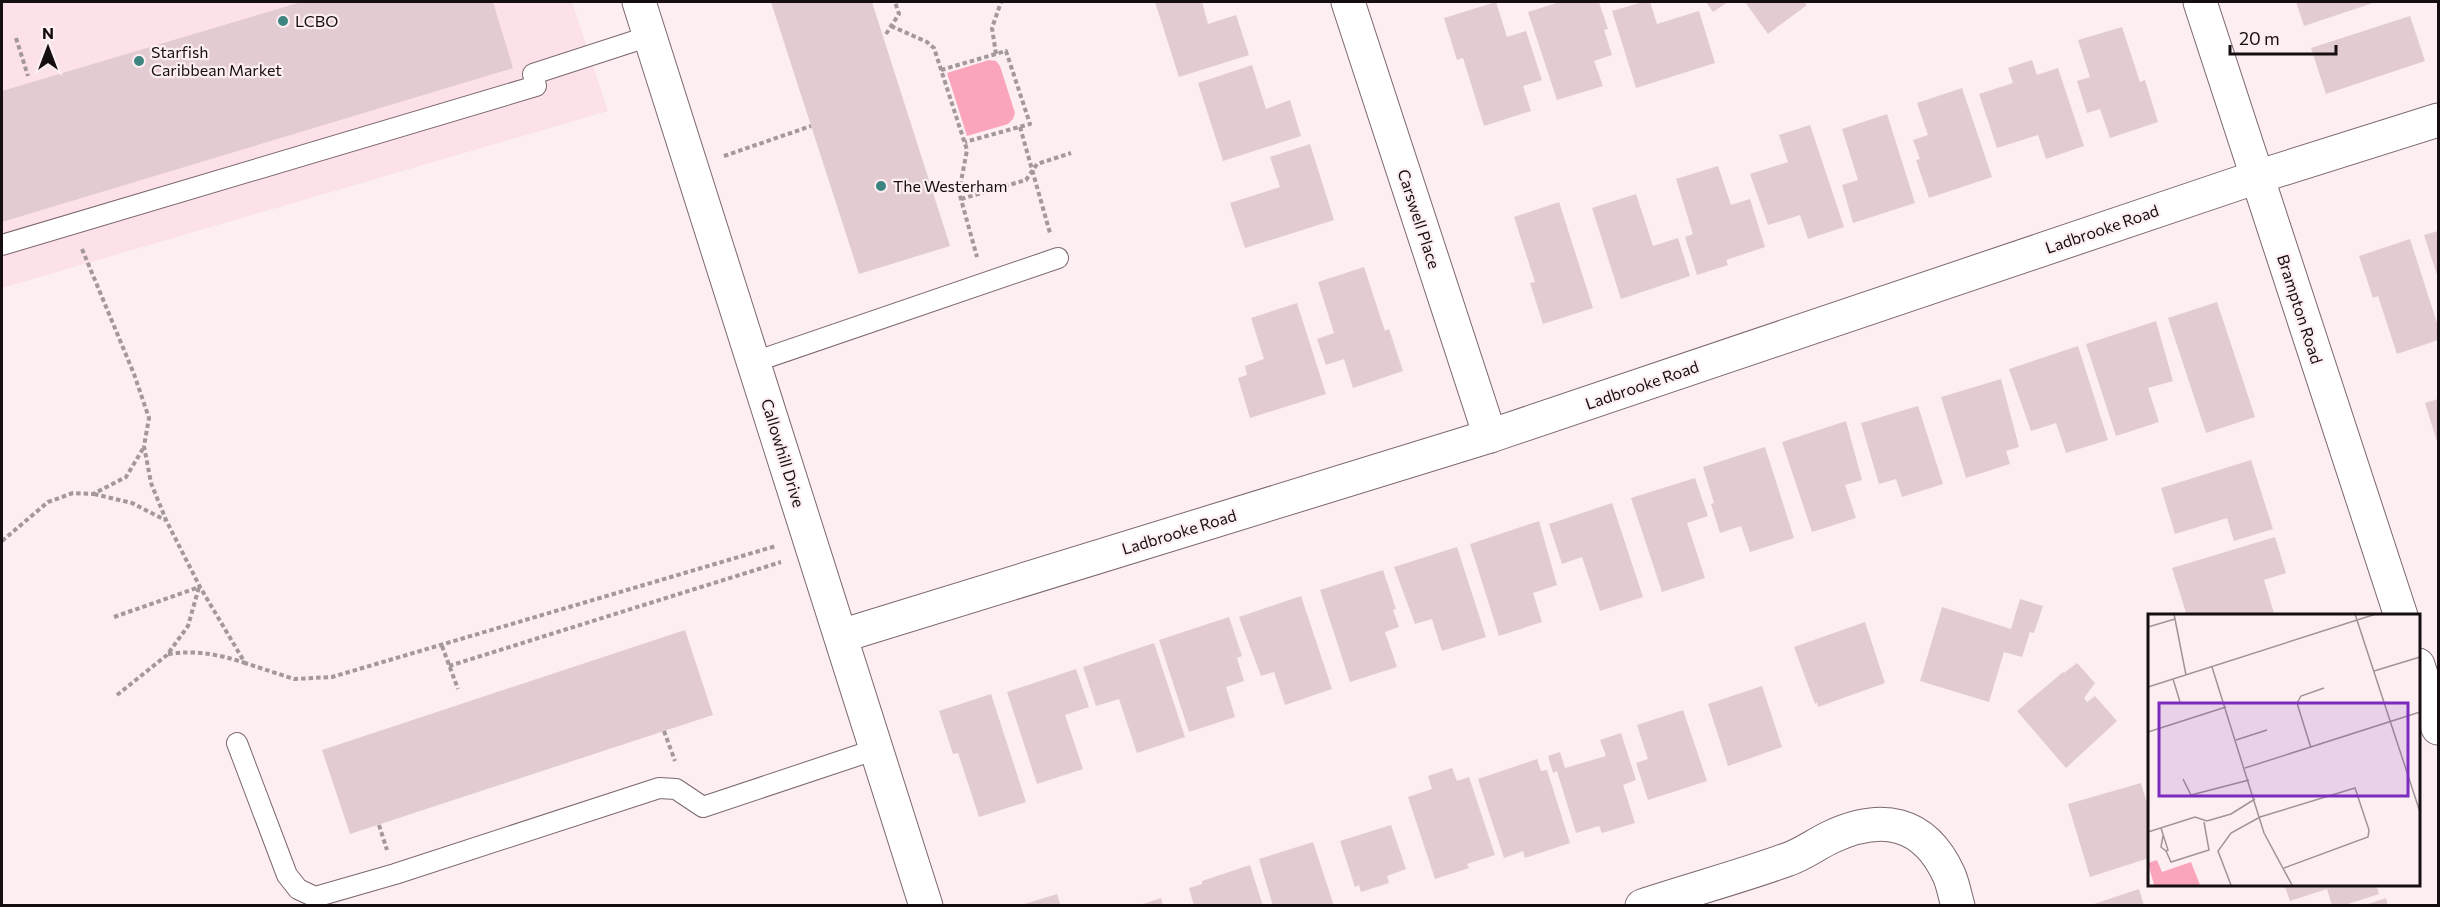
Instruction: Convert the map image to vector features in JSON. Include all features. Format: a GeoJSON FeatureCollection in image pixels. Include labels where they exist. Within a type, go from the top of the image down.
{"type":"FeatureCollection","features":[{"type":"Feature","properties":{"kind":"street","name":"Callowhill Drive"},"geometry":{"type":"LineString","coordinates":[[639,2],[926,906]]}},
{"type":"Feature","properties":{"kind":"street","name":"Carswell Place"},"geometry":{"type":"LineString","coordinates":[[1348,2],[1490,436]]}},
{"type":"Feature","properties":{"kind":"street","name":"Brampton Road"},"geometry":{"type":"LineString","coordinates":[[2200,2],[2401,614]]}},
{"type":"Feature","properties":{"kind":"street","name":"Ladbrooke Road"},"geometry":{"type":"LineString","coordinates":[[841,636],[1490,436],[2257,177],[2439,120]]}},
{"type":"Feature","properties":{"kind":"street"},"geometry":{"type":"LineString","coordinates":[[2419,667],[2439,728]]}},
{"type":"Feature","properties":{"kind":"street"},"geometry":{"type":"LineString","coordinates":[[1642,906],[1790,859],[1851,828],[1892,823],[1914,831],[1932,850],[1949,874],[1958,906]]}},
{"type":"Feature","properties":{"kind":"lane"},"geometry":{"type":"LineString","coordinates":[[2,245],[536,86],[532,74],[650,36]]}},
{"type":"Feature","properties":{"kind":"lane"},"geometry":{"type":"LineString","coordinates":[[754,362],[1058,258]]}},
{"type":"Feature","properties":{"kind":"lane"},"geometry":{"type":"LineString","coordinates":[[237,743],[287,875],[298,890],[315,897],[395,874],[659,788],[676,789],[703,807],[876,749]]}},
{"type":"Feature","properties":{"kind":"path"},"geometry":{"type":"LineString","coordinates":[[886,34],[899,14],[895,2]]}},
{"type":"Feature","properties":{"kind":"path"},"geometry":{"type":"LineString","coordinates":[[996,54],[992,28],[1001,2]]}},
{"type":"Feature","properties":{"kind":"path"},"geometry":{"type":"LineString","coordinates":[[891,26],[927,42],[934,48],[967,150],[959,192],[978,259],[945,274],[951,294]]}},
{"type":"Feature","properties":{"kind":"path"},"geometry":{"type":"LineString","coordinates":[[16,38],[28,76]]}},
{"type":"Feature","properties":{"kind":"path"},"geometry":{"type":"LineString","coordinates":[[941,70],[1006,51],[1030,124],[965,142]]}},
{"type":"Feature","properties":{"kind":"path"},"geometry":{"type":"LineString","coordinates":[[740,151],[811,126]]}},
{"type":"Feature","properties":{"kind":"path"},"geometry":{"type":"LineString","coordinates":[[1020,127],[1052,238]]}},
{"type":"Feature","properties":{"kind":"path"},"geometry":{"type":"LineString","coordinates":[[961,200],[1026,180],[1037,164],[1071,153]]}},
{"type":"Feature","properties":{"kind":"path"},"geometry":{"type":"LineString","coordinates":[[90,272],[134,374],[149,418],[144,446],[126,477],[93,494]]}},
{"type":"Feature","properties":{"kind":"path"},"geometry":{"type":"LineString","coordinates":[[144,446],[151,483],[166,520],[200,587],[245,663]]}},
{"type":"Feature","properties":{"kind":"path"},"geometry":{"type":"LineString","coordinates":[[2,541],[48,502],[73,494],[93,494],[132,503],[166,520]]}},
{"type":"Feature","properties":{"kind":"path"},"geometry":{"type":"LineString","coordinates":[[167,655],[189,651],[215,653],[294,679],[332,677],[811,544]]}},
{"type":"Feature","properties":{"kind":"path"},"geometry":{"type":"LineString","coordinates":[[449,666],[811,544]]}},
{"type":"Feature","properties":{"kind":"path"},"geometry":{"type":"LineString","coordinates":[[114,617],[200,587]]}},
{"type":"Feature","properties":{"kind":"path"},"geometry":{"type":"LineString","coordinates":[[117,695],[167,655],[188,626],[200,587]]}},
{"type":"Feature","properties":{"kind":"path"},"geometry":{"type":"LineString","coordinates":[[442,646],[458,689]]}},
{"type":"Feature","properties":{"kind":"shaded area"},"geometry":{"type":"Polygon","coordinates":[[[2,2],[572,2],[608,111],[2,288],[2,2]]]}},
{"type":"Feature","properties":{"kind":"shaded area"},"geometry":{"type":"Polygon","coordinates":[[[989,60],[996,61],[1000,66],[1015,113],[1008,124],[967,136],[947,73],[989,60]]]}},
{"type":"Feature","properties":{"kind":"building"},"geometry":{"type":"Polygon","coordinates":[[[301,2],[493,2],[513,68],[2,222],[2,91],[301,2]]]}},
{"type":"Feature","properties":{"kind":"building","name":"The Westerham"},"geometry":{"type":"Polygon","coordinates":[[[771,2],[872,2],[950,246],[859,274],[771,2]]]}},
{"type":"Feature","properties":{"kind":"building"},"geometry":{"type":"Polygon","coordinates":[[[1155,2],[1202,2],[1208,24],[1236,15],[1249,55],[1179,77],[1155,2]]]}},
{"type":"Feature","properties":{"kind":"building"},"geometry":{"type":"Polygon","coordinates":[[[1496,2],[1507,37],[1526,31],[1542,80],[1523,86],[1531,111],[1484,126],[1463,58],[1457,60],[1444,18],[1496,2]]]}},
{"type":"Feature","properties":{"kind":"building"},"geometry":{"type":"Polygon","coordinates":[[[1560,2],[1599,2],[1608,29],[1604,30],[1612,55],[1594,61],[1603,86],[1557,100],[1528,12],[1560,2]]]}},
{"type":"Feature","properties":{"kind":"building"},"geometry":{"type":"Polygon","coordinates":[[[1650,2],[1657,24],[1699,11],[1715,63],[1636,88],[1612,11],[1650,2]]]}},
{"type":"Feature","properties":{"kind":"building"},"geometry":{"type":"Polygon","coordinates":[[[1706,2],[1728,2],[1713,12],[1706,2]]]}},
{"type":"Feature","properties":{"kind":"building"},"geometry":{"type":"Polygon","coordinates":[[[1745,2],[1804,2],[1807,5],[1768,34],[1745,2]]]}},
{"type":"Feature","properties":{"kind":"building"},"geometry":{"type":"Polygon","coordinates":[[[2296,2],[2376,2],[2304,26],[2296,2]]]}},
{"type":"Feature","properties":{"kind":"building"},"geometry":{"type":"Polygon","coordinates":[[[2410,16],[2425,61],[2326,94],[2311,48],[2410,16]]]}},
{"type":"Feature","properties":{"kind":"building"},"geometry":{"type":"Polygon","coordinates":[[[2122,27],[2140,82],[2145,80],[2158,122],[2110,138],[2100,109],[2087,113],[2077,81],[2090,77],[2078,40],[2122,27]]]}},
{"type":"Feature","properties":{"kind":"building"},"geometry":{"type":"Polygon","coordinates":[[[2032,60],[2037,75],[2058,68],[2084,146],[2046,159],[2038,135],[1997,148],[1979,94],[2013,83],[2008,68],[2032,60]]]}},
{"type":"Feature","properties":{"kind":"building"},"geometry":{"type":"Polygon","coordinates":[[[1252,65],[1266,109],[1290,100],[1301,136],[1223,161],[1198,83],[1252,65]]]}},
{"type":"Feature","properties":{"kind":"building"},"geometry":{"type":"Polygon","coordinates":[[[1962,88],[1992,177],[1929,198],[1916,160],[1920,159],[1913,140],[1928,135],[1917,103],[1962,88]]]}},
{"type":"Feature","properties":{"kind":"building"},"geometry":{"type":"Polygon","coordinates":[[[1887,114],[1915,203],[1853,223],[1842,185],[1858,180],[1842,129],[1887,114]]]}},
{"type":"Feature","properties":{"kind":"building"},"geometry":{"type":"Polygon","coordinates":[[[1810,125],[1844,227],[1808,239],[1800,215],[1768,225],[1750,174],[1788,162],[1779,135],[1810,125]]]}},
{"type":"Feature","properties":{"kind":"building"},"geometry":{"type":"Polygon","coordinates":[[[1310,144],[1334,220],[1245,248],[1230,203],[1280,187],[1270,157],[1310,144]]]}},
{"type":"Feature","properties":{"kind":"building"},"geometry":{"type":"Polygon","coordinates":[[[1718,166],[1731,205],[1750,199],[1765,247],[1726,260],[1728,265],[1697,275],[1685,237],[1693,234],[1676,179],[1718,166]]]}},
{"type":"Feature","properties":{"kind":"building"},"geometry":{"type":"Polygon","coordinates":[[[1636,194],[1653,246],[1678,238],[1690,276],[1621,299],[1592,208],[1636,194]]]}},
{"type":"Feature","properties":{"kind":"building"},"geometry":{"type":"Polygon","coordinates":[[[1559,202],[1593,308],[1543,324],[1530,283],[1535,282],[1514,217],[1559,202]]]}},
{"type":"Feature","properties":{"kind":"building"},"geometry":{"type":"Polygon","coordinates":[[[2438,231],[2438,278],[2424,235],[2438,231]]]}},
{"type":"Feature","properties":{"kind":"building"},"geometry":{"type":"Polygon","coordinates":[[[2410,239],[2438,326],[2438,340],[2397,354],[2378,296],[2373,298],[2359,256],[2410,239]]]}},
{"type":"Feature","properties":{"kind":"building"},"geometry":{"type":"Polygon","coordinates":[[[1364,267],[1385,331],[1389,329],[1403,371],[1353,388],[1344,359],[1326,365],[1317,339],[1334,333],[1318,282],[1364,267]]]}},
{"type":"Feature","properties":{"kind":"building"},"geometry":{"type":"Polygon","coordinates":[[[2217,302],[2255,417],[2206,433],[2168,318],[2217,302]]]}},
{"type":"Feature","properties":{"kind":"building"},"geometry":{"type":"Polygon","coordinates":[[[1297,303],[1326,394],[1250,418],[1238,378],[1247,375],[1245,366],[1264,359],[1251,318],[1297,303]]]}},
{"type":"Feature","properties":{"kind":"building"},"geometry":{"type":"Polygon","coordinates":[[[2156,321],[2173,381],[2148,388],[2159,422],[2116,436],[2086,344],[2156,321]]]}},
{"type":"Feature","properties":{"kind":"building"},"geometry":{"type":"Polygon","coordinates":[[[2078,346],[2108,440],[2066,453],[2056,423],[2031,431],[2009,369],[2078,346]]]}},
{"type":"Feature","properties":{"kind":"building"},"geometry":{"type":"Polygon","coordinates":[[[2001,379],[2019,447],[2006,451],[2010,464],[1966,478],[1941,397],[2001,379]]]}},
{"type":"Feature","properties":{"kind":"building"},"geometry":{"type":"Polygon","coordinates":[[[2438,399],[2438,445],[2425,403],[2438,399]]]}},
{"type":"Feature","properties":{"kind":"building"},"geometry":{"type":"Polygon","coordinates":[[[1918,406],[1943,484],[1902,497],[1896,479],[1879,484],[1861,423],[1918,406]]]}},
{"type":"Feature","properties":{"kind":"building"},"geometry":{"type":"Polygon","coordinates":[[[1846,421],[1862,480],[1845,485],[1856,518],[1812,532],[1782,442],[1846,421]]]}},
{"type":"Feature","properties":{"kind":"building"},"geometry":{"type":"Polygon","coordinates":[[[1765,447],[1794,538],[1750,552],[1741,526],[1720,533],[1703,467],[1765,447]]]}},
{"type":"Feature","properties":{"kind":"building"},"geometry":{"type":"Polygon","coordinates":[[[2251,460],[2273,529],[2234,541],[2227,518],[2175,534],[2161,488],[2251,460]]]}},
{"type":"Feature","properties":{"kind":"building"},"geometry":{"type":"Polygon","coordinates":[[[1695,478],[1708,516],[1687,523],[1705,578],[1662,592],[1631,498],[1695,478]]]}},
{"type":"Feature","properties":{"kind":"building"},"geometry":{"type":"Polygon","coordinates":[[[1612,503],[1643,597],[1600,611],[1582,557],[1562,564],[1549,524],[1612,503]]]}},
{"type":"Feature","properties":{"kind":"building"},"geometry":{"type":"Polygon","coordinates":[[[1539,521],[1557,585],[1533,593],[1542,622],[1499,636],[1470,544],[1539,521]]]}},
{"type":"Feature","properties":{"kind":"building"},"geometry":{"type":"Polygon","coordinates":[[[2275,537],[2286,573],[2264,580],[2274,613],[2186,614],[2172,568],[2275,537]]]}},
{"type":"Feature","properties":{"kind":"building"},"geometry":{"type":"Polygon","coordinates":[[[1457,547],[1486,637],[1442,651],[1432,619],[1415,624],[1394,567],[1457,547]]]}},
{"type":"Feature","properties":{"kind":"building"},"geometry":{"type":"Polygon","coordinates":[[[1383,570],[1396,609],[1393,610],[1399,627],[1385,632],[1397,667],[1350,682],[1320,590],[1383,570]]]}},
{"type":"Feature","properties":{"kind":"building"},"geometry":{"type":"Polygon","coordinates":[[[1301,596],[1332,689],[1285,705],[1274,672],[1261,676],[1239,617],[1301,596]]]}},
{"type":"Feature","properties":{"kind":"building"},"geometry":{"type":"Polygon","coordinates":[[[2020,599],[2043,606],[2034,633],[2030,632],[2022,657],[2004,652],[1989,702],[1920,681],[1942,607],[2011,629],[2020,599]]]}},
{"type":"Feature","properties":{"kind":"building"},"geometry":{"type":"Polygon","coordinates":[[[1229,617],[1242,656],[1237,658],[1244,681],[1226,687],[1235,717],[1189,732],[1159,640],[1229,617]]]}},
{"type":"Feature","properties":{"kind":"building"},"geometry":{"type":"Polygon","coordinates":[[[1865,622],[1885,683],[1818,707],[1794,647],[1865,622]]]}},
{"type":"Feature","properties":{"kind":"building"},"geometry":{"type":"Polygon","coordinates":[[[685,630],[713,715],[350,834],[322,750],[685,630]]]}},
{"type":"Feature","properties":{"kind":"building"},"geometry":{"type":"Polygon","coordinates":[[[1154,643],[1185,737],[1137,753],[1119,699],[1096,706],[1083,667],[1154,643]]]}},
{"type":"Feature","properties":{"kind":"building"},"geometry":{"type":"Polygon","coordinates":[[[2077,663],[2095,683],[2084,698],[2087,702],[2095,696],[2117,721],[2066,768],[2017,711],[2077,663]]]}},
{"type":"Feature","properties":{"kind":"building"},"geometry":{"type":"Polygon","coordinates":[[[1076,669],[1089,707],[1065,715],[1083,769],[1037,784],[1007,692],[1076,669]]]}},
{"type":"Feature","properties":{"kind":"building"},"geometry":{"type":"Polygon","coordinates":[[[1762,686],[1782,747],[1728,766],[1708,704],[1762,686]]]}},
{"type":"Feature","properties":{"kind":"building"},"geometry":{"type":"Polygon","coordinates":[[[991,694],[1026,802],[979,817],[958,753],[953,754],[939,711],[991,694]]]}},
{"type":"Feature","properties":{"kind":"building"},"geometry":{"type":"Polygon","coordinates":[[[1683,710],[1707,781],[1648,800],[1636,763],[1648,759],[1637,725],[1683,710]]]}},
{"type":"Feature","properties":{"kind":"building"},"geometry":{"type":"Polygon","coordinates":[[[1621,733],[1636,780],[1623,785],[1635,823],[1602,833],[1599,826],[1576,833],[1557,771],[1553,773],[1548,756],[1560,752],[1565,768],[1606,756],[1600,740],[1621,733]]]}},
{"type":"Feature","properties":{"kind":"building"},"geometry":{"type":"Polygon","coordinates":[[[1537,759],[1541,771],[1547,770],[1570,843],[1525,858],[1523,851],[1504,858],[1478,779],[1537,759]]]}},
{"type":"Feature","properties":{"kind":"building"},"geometry":{"type":"Polygon","coordinates":[[[1452,768],[1457,781],[1469,777],[1495,855],[1467,864],[1469,868],[1435,879],[1408,797],[1432,789],[1428,776],[1452,768]]]}},
{"type":"Feature","properties":{"kind":"building"},"geometry":{"type":"Polygon","coordinates":[[[2141,783],[2148,807],[2148,858],[2090,877],[2068,804],[2141,783]]]}},
{"type":"Feature","properties":{"kind":"building"},"geometry":{"type":"Polygon","coordinates":[[[1391,825],[1406,869],[1387,876],[1389,883],[1361,892],[1359,885],[1355,887],[1340,841],[1391,825]]]}},
{"type":"Feature","properties":{"kind":"building"},"geometry":{"type":"Polygon","coordinates":[[[1313,842],[1334,906],[1273,906],[1259,859],[1313,842]]]}},
{"type":"Feature","properties":{"kind":"building"},"geometry":{"type":"Polygon","coordinates":[[[1250,865],[1263,906],[1194,906],[1189,888],[1202,884],[1202,881],[1250,865]]]}},
{"type":"Feature","properties":{"kind":"building"},"geometry":{"type":"Polygon","coordinates":[[[2285,886],[2377,886],[2379,894],[2342,906],[2332,906],[2327,889],[2290,901],[2285,886]]]}},
{"type":"Feature","properties":{"kind":"building"},"geometry":{"type":"Polygon","coordinates":[[[2139,889],[2144,906],[2095,906],[2094,904],[2139,889]]]}},
{"type":"Feature","properties":{"kind":"building"},"geometry":{"type":"Polygon","coordinates":[[[1057,894],[1061,906],[1021,906],[1021,905],[1057,894]]]}},
{"type":"Feature","properties":{"kind":"building"},"geometry":{"type":"Polygon","coordinates":[[[1161,898],[1163,906],[1140,906],[1140,905],[1161,898]]]}},
{"type":"Feature","properties":{"kind":"building"},"geometry":{"type":"Polygon","coordinates":[[[2386,898],[2388,906],[2365,906],[2365,905],[2386,898]]]}},
{"type":"Feature","properties":{"kind":"place","name":"LCBO"},"geometry":{"type":"Point","coordinates":[283,21]}},
{"type":"Feature","properties":{"kind":"place","name":"Starfish Caribbean Market"},"geometry":{"type":"Point","coordinates":[139,61]}},
{"type":"Feature","properties":{"kind":"place","name":"The Westerham"},"geometry":{"type":"Point","coordinates":[881,186]}}]}
